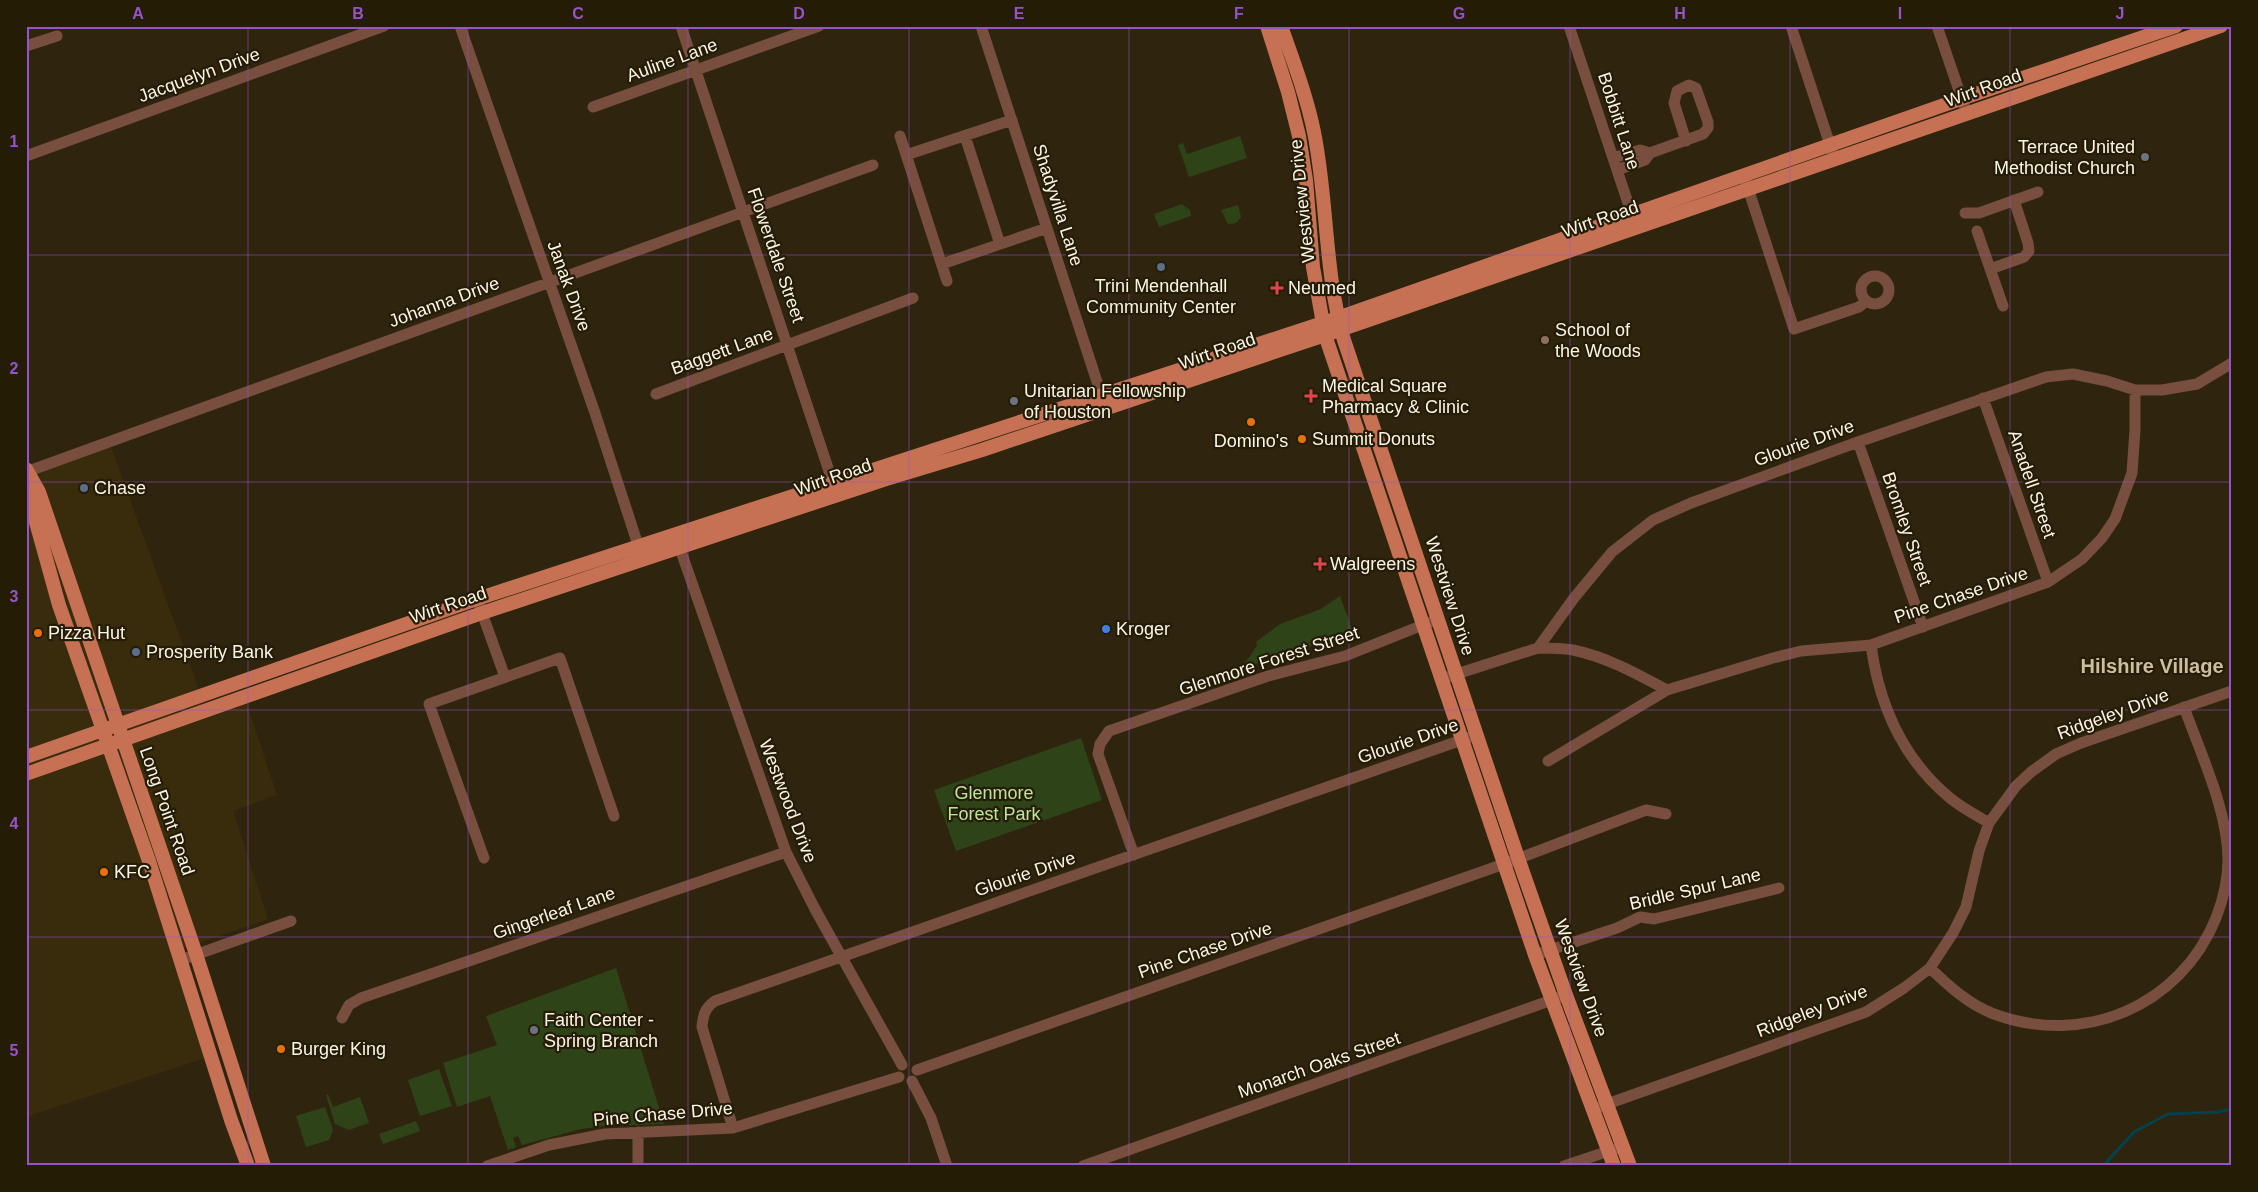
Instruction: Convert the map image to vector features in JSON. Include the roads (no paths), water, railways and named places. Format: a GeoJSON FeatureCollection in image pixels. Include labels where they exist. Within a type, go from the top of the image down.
{"type":"FeatureCollection","features":[{"type":"Feature","properties":{"kind":"main road","name":"Westview Drive"},"geometry":{"type":"LineString","coordinates":[[1267,26],[1288,92],[1299,136],[1306,180],[1314,267],[1324,329],[1535,955],[1560,998],[1608,1104],[1630,1166]]}},
{"type":"Feature","properties":{"kind":"main road","name":"Westview Drive"},"geometry":{"type":"LineString","coordinates":[[1282,26],[1314,132],[1321,179],[1331,286],[1339,324],[1476,735],[1551,950],[1560,998],[1593,1109],[1614,1166]]}},
{"type":"Feature","properties":{"kind":"main road","name":"Wirt Road"},"geometry":{"type":"LineString","coordinates":[[677,541],[759,507],[982,450],[1746,182],[1830,146],[1961,98],[2176,26]]}},
{"type":"Feature","properties":{"kind":"main road","name":"Wirt Road"},"geometry":{"type":"LineString","coordinates":[[1746,182],[1835,160],[2080,75],[2186,32],[2221,26]]}},
{"type":"Feature","properties":{"kind":"main road"},"geometry":{"type":"LineString","coordinates":[[2074,60],[2080,75]]}},
{"type":"Feature","properties":{"kind":"main road"},"geometry":{"type":"LineString","coordinates":[[1299,136],[1314,132]]}},
{"type":"Feature","properties":{"kind":"main road"},"geometry":{"type":"LineString","coordinates":[[1306,180],[1321,179]]}},
{"type":"Feature","properties":{"kind":"main road","name":"Wirt Road"},"geometry":{"type":"LineString","coordinates":[[26,757],[477,599],[677,541],[755,523],[835,489],[1101,394],[1324,329]]}},
{"type":"Feature","properties":{"kind":"main road","name":"Long Point Road"},"geometry":{"type":"LineString","coordinates":[[27,471],[39,492],[124,740],[196,954],[262,1161]]}},
{"type":"Feature","properties":{"kind":"main road","name":"Long Point Road"},"geometry":{"type":"LineString","coordinates":[[27,471],[29,497],[59,605],[149,861],[231,1120],[248,1164]]}},
{"type":"Feature","properties":{"kind":"main road","name":"Wirt Road"},"geometry":{"type":"LineString","coordinates":[[26,774],[482,613],[641,552]]}},
{"type":"Feature","properties":{"kind":"main road"},"geometry":{"type":"LineString","coordinates":[[299,661],[304,676]]}},
{"type":"Feature","properties":{"kind":"main road"},"geometry":{"type":"LineString","coordinates":[[200,1021],[206,1021],[210,1027],[222,1036]]}},
{"type":"Feature","properties":{"kind":"main road"},"geometry":{"type":"LineString","coordinates":[[248,1164],[262,1161]]}},
{"type":"Feature","properties":{"kind":"street","name":"Jacquelyn Drive"},"geometry":{"type":"LineString","coordinates":[[26,156],[384,26]]}},
{"type":"Feature","properties":{"kind":"street","name":"Janak Drive"},"geometry":{"type":"LineString","coordinates":[[460,26],[595,412],[641,552]]}},
{"type":"Feature","properties":{"kind":"street","name":"Flowerdale Street"},"geometry":{"type":"LineString","coordinates":[[681,26],[835,489]]}},
{"type":"Feature","properties":{"kind":"street","name":"Auline Lane"},"geometry":{"type":"LineString","coordinates":[[593,107],[819,26]]}},
{"type":"Feature","properties":{"kind":"street","name":"Shadyvilla Lane"},"geometry":{"type":"LineString","coordinates":[[981,26],[1101,394]]}},
{"type":"Feature","properties":{"kind":"street","name":"Bobbitt Lane"},"geometry":{"type":"LineString","coordinates":[[1569,26],[1634,220]]}},
{"type":"Feature","properties":{"kind":"street"},"geometry":{"type":"LineString","coordinates":[[1791,26],[1835,160]]}},
{"type":"Feature","properties":{"kind":"street"},"geometry":{"type":"LineString","coordinates":[[1937,26],[1967,114]]}},
{"type":"Feature","properties":{"kind":"street"},"geometry":{"type":"LineString","coordinates":[[26,46],[57,36]]}},
{"type":"Feature","properties":{"kind":"street"},"geometry":{"type":"LineString","coordinates":[[1613,158],[1640,150],[1650,153],[1686,141],[1703,134],[1708,128],[1708,122],[1696,88],[1689,85],[1677,91],[1674,103],[1686,141]]}},
{"type":"Feature","properties":{"kind":"street"},"geometry":{"type":"LineString","coordinates":[[906,155],[1012,120]]}},
{"type":"Feature","properties":{"kind":"street"},"geometry":{"type":"LineString","coordinates":[[900,136],[947,281]]}},
{"type":"Feature","properties":{"kind":"street"},"geometry":{"type":"LineString","coordinates":[[965,136],[1000,244]]}},
{"type":"Feature","properties":{"kind":"street"},"geometry":{"type":"LineString","coordinates":[[1617,170],[1645,160],[1650,153]]}},
{"type":"Feature","properties":{"kind":"street","name":"Johanna Drive"},"geometry":{"type":"LineString","coordinates":[[27,471],[873,165]]}},
{"type":"Feature","properties":{"kind":"street"},"geometry":{"type":"LineString","coordinates":[[1746,182],[1794,329],[1859,308],[1866,301]]}},
{"type":"Feature","properties":{"kind":"street"},"geometry":{"type":"LineString","coordinates":[[1965,213],[1979,213],[2038,192]]}},
{"type":"Feature","properties":{"kind":"street"},"geometry":{"type":"LineString","coordinates":[[1990,269],[2024,257],[2029,251],[2014,200]]}},
{"type":"Feature","properties":{"kind":"street"},"geometry":{"type":"LineString","coordinates":[[942,264],[1047,228]]}},
{"type":"Feature","properties":{"kind":"street"},"geometry":{"type":"LineString","coordinates":[[1977,231],[2003,306]]}},
{"type":"Feature","properties":{"kind":"street","name":"Baggett Lane"},"geometry":{"type":"LineString","coordinates":[[656,394],[913,298]]}},
{"type":"Feature","properties":{"kind":"street","name":"Glourie Drive"},"geometry":{"type":"LineString","coordinates":[[1538,648],[1574,598],[1612,552],[1652,520],[1690,503],[2027,382],[2046,377],[2073,374],[2108,381],[2135,390],[2162,390],[2197,384],[2232,363]]}},
{"type":"Feature","properties":{"kind":"street","name":"Pine Chase Drive"},"geometry":{"type":"LineString","coordinates":[[1548,761],[1667,690],[1801,651],[1871,645],[2048,582],[2082,559],[2102,538],[2115,519],[2132,473],[2136,430],[2135,390]]}},
{"type":"Feature","properties":{"kind":"street","name":"Anadell Street"},"geometry":{"type":"LineString","coordinates":[[1983,398],[2048,582]]}},
{"type":"Feature","properties":{"kind":"street","name":"Bromley Street"},"geometry":{"type":"LineString","coordinates":[[1858,442],[1923,627]]}},
{"type":"Feature","properties":{"kind":"street","name":"Westwood Drive"},"geometry":{"type":"LineString","coordinates":[[677,541],[786,852],[816,911],[902,1065]]}},
{"type":"Feature","properties":{"kind":"street"},"geometry":{"type":"LineString","coordinates":[[477,599],[504,677]]}},
{"type":"Feature","properties":{"kind":"street","name":"Glenmore Forest Street"},"geometry":{"type":"LineString","coordinates":[[1134,855],[1098,754],[1100,744],[1109,731],[1268,676],[1345,656],[1438,620]]}},
{"type":"Feature","properties":{"kind":"street"},"geometry":{"type":"LineString","coordinates":[[1871,645],[1875,673],[1884,704],[1902,743],[1915,762],[1951,799],[1989,824]]}},
{"type":"Feature","properties":{"kind":"street"},"geometry":{"type":"LineString","coordinates":[[1441,680],[1538,648],[1572,650],[1602,658],[1630,670],[1667,690]]}},
{"type":"Feature","properties":{"kind":"street"},"geometry":{"type":"LineString","coordinates":[[484,858],[429,704],[560,658],[614,816]]}},
{"type":"Feature","properties":{"kind":"street","name":"Ridgeley Drive"},"geometry":{"type":"LineString","coordinates":[[1593,1109],[1866,1012],[1904,988],[1930,968],[1953,933],[1966,907],[1979,851],[1989,824],[2016,786],[2056,754],[2081,743],[2232,691]]}},
{"type":"Feature","properties":{"kind":"street"},"geometry":{"type":"LineString","coordinates":[[1930,968],[1972,1004],[1992,1014],[2019,1022],[2063,1026],[2089,1024],[2140,1005],[2167,988],[2190,964],[2208,938],[2220,907],[2228,860],[2226,832],[2219,806],[2184,707]]}},
{"type":"Feature","properties":{"kind":"street","name":"Glourie Drive"},"geometry":{"type":"LineString","coordinates":[[733,1128],[702,1027],[703,1016],[707,1007],[727,996],[1476,735]]}},
{"type":"Feature","properties":{"kind":"street","name":"Pine Chase Drive"},"geometry":{"type":"LineString","coordinates":[[917,1070],[1504,864],[1646,810],[1666,814]]}},
{"type":"Feature","properties":{"kind":"street","name":"Gingerleaf Lane"},"geometry":{"type":"LineString","coordinates":[[342,1018],[349,1005],[361,998],[786,852]]}},
{"type":"Feature","properties":{"kind":"street","name":"Bridle Spur Lane"},"geometry":{"type":"LineString","coordinates":[[1535,955],[1617,928],[1640,917],[1654,919],[1779,888]]}},
{"type":"Feature","properties":{"kind":"street"},"geometry":{"type":"LineString","coordinates":[[181,960],[291,921]]}},
{"type":"Feature","properties":{"kind":"street","name":"Monarch Oaks Street"},"geometry":{"type":"LineString","coordinates":[[1082,1166],[1560,998]]}},
{"type":"Feature","properties":{"kind":"street"},"geometry":{"type":"LineString","coordinates":[[910,1063],[917,1070],[917,1077],[912,1081],[904,1082],[899,1077],[898,1070],[902,1065],[910,1063]]}},
{"type":"Feature","properties":{"kind":"street","name":"Pine Chase Drive"},"geometry":{"type":"LineString","coordinates":[[487,1166],[564,1142],[605,1134],[733,1128],[899,1077]]}},
{"type":"Feature","properties":{"kind":"street"},"geometry":{"type":"LineString","coordinates":[[912,1081],[931,1118],[947,1166]]}},
{"type":"Feature","properties":{"kind":"street"},"geometry":{"type":"LineString","coordinates":[[638,1132],[638,1166]]}},
{"type":"Feature","properties":{"kind":"street"},"geometry":{"type":"LineString","coordinates":[[1564,1166],[1624,1146]]}},
{"type":"Feature","properties":{"kind":"waterway"},"geometry":{"type":"LineString","coordinates":[[2103,1166],[2134,1132],[2168,1114],[2218,1112],[2232,1109]]}},
{"type":"Feature","properties":{"kind":"place","name":"Terrace United Methodist Church"},"geometry":{"type":"Point","coordinates":[2145,157]}},
{"type":"Feature","properties":{"kind":"place","name":"Trini Mendenhall Community Center"},"geometry":{"type":"Point","coordinates":[1161,267]}},
{"type":"Feature","properties":{"kind":"place","name":"Neumed"},"geometry":{"type":"Point","coordinates":[1277,288]}},
{"type":"Feature","properties":{"kind":"place","name":"School of the Woods"},"geometry":{"type":"Point","coordinates":[1545,340]}},
{"type":"Feature","properties":{"kind":"place","name":"Medical Square Pharmacy & Clinic"},"geometry":{"type":"Point","coordinates":[1311,396]}},
{"type":"Feature","properties":{"kind":"place","name":"Unitarian Fellowship of Houston"},"geometry":{"type":"Point","coordinates":[1014,401]}},
{"type":"Feature","properties":{"kind":"place","name":"Domino's"},"geometry":{"type":"Point","coordinates":[1251,422]}},
{"type":"Feature","properties":{"kind":"place","name":"Summit Donuts"},"geometry":{"type":"Point","coordinates":[1302,439]}},
{"type":"Feature","properties":{"kind":"place","name":"Chase"},"geometry":{"type":"Point","coordinates":[84,488]}},
{"type":"Feature","properties":{"kind":"place","name":"Walgreens"},"geometry":{"type":"Point","coordinates":[1320,564]}},
{"type":"Feature","properties":{"kind":"place","name":"Kroger"},"geometry":{"type":"Point","coordinates":[1106,629]}},
{"type":"Feature","properties":{"kind":"place","name":"Pizza Hut"},"geometry":{"type":"Point","coordinates":[38,633]}},
{"type":"Feature","properties":{"kind":"place","name":"Prosperity Bank"},"geometry":{"type":"Point","coordinates":[136,652]}},
{"type":"Feature","properties":{"kind":"place","name":"KFC"},"geometry":{"type":"Point","coordinates":[104,872]}},
{"type":"Feature","properties":{"kind":"place","name":"Faith Center - Spring Branch"},"geometry":{"type":"Point","coordinates":[534,1030]}},
{"type":"Feature","properties":{"kind":"place","name":"Burger King"},"geometry":{"type":"Point","coordinates":[281,1049]}},
{"type":"Feature","properties":{"kind":"district","name":"Hilshire Village"},"geometry":{"type":"Point","coordinates":[2152,666]}},
{"type":"Feature","properties":{"kind":"park label","name":"Glenmore Forest Park"},"geometry":{"type":"Point","coordinates":[994,803]}}]}
